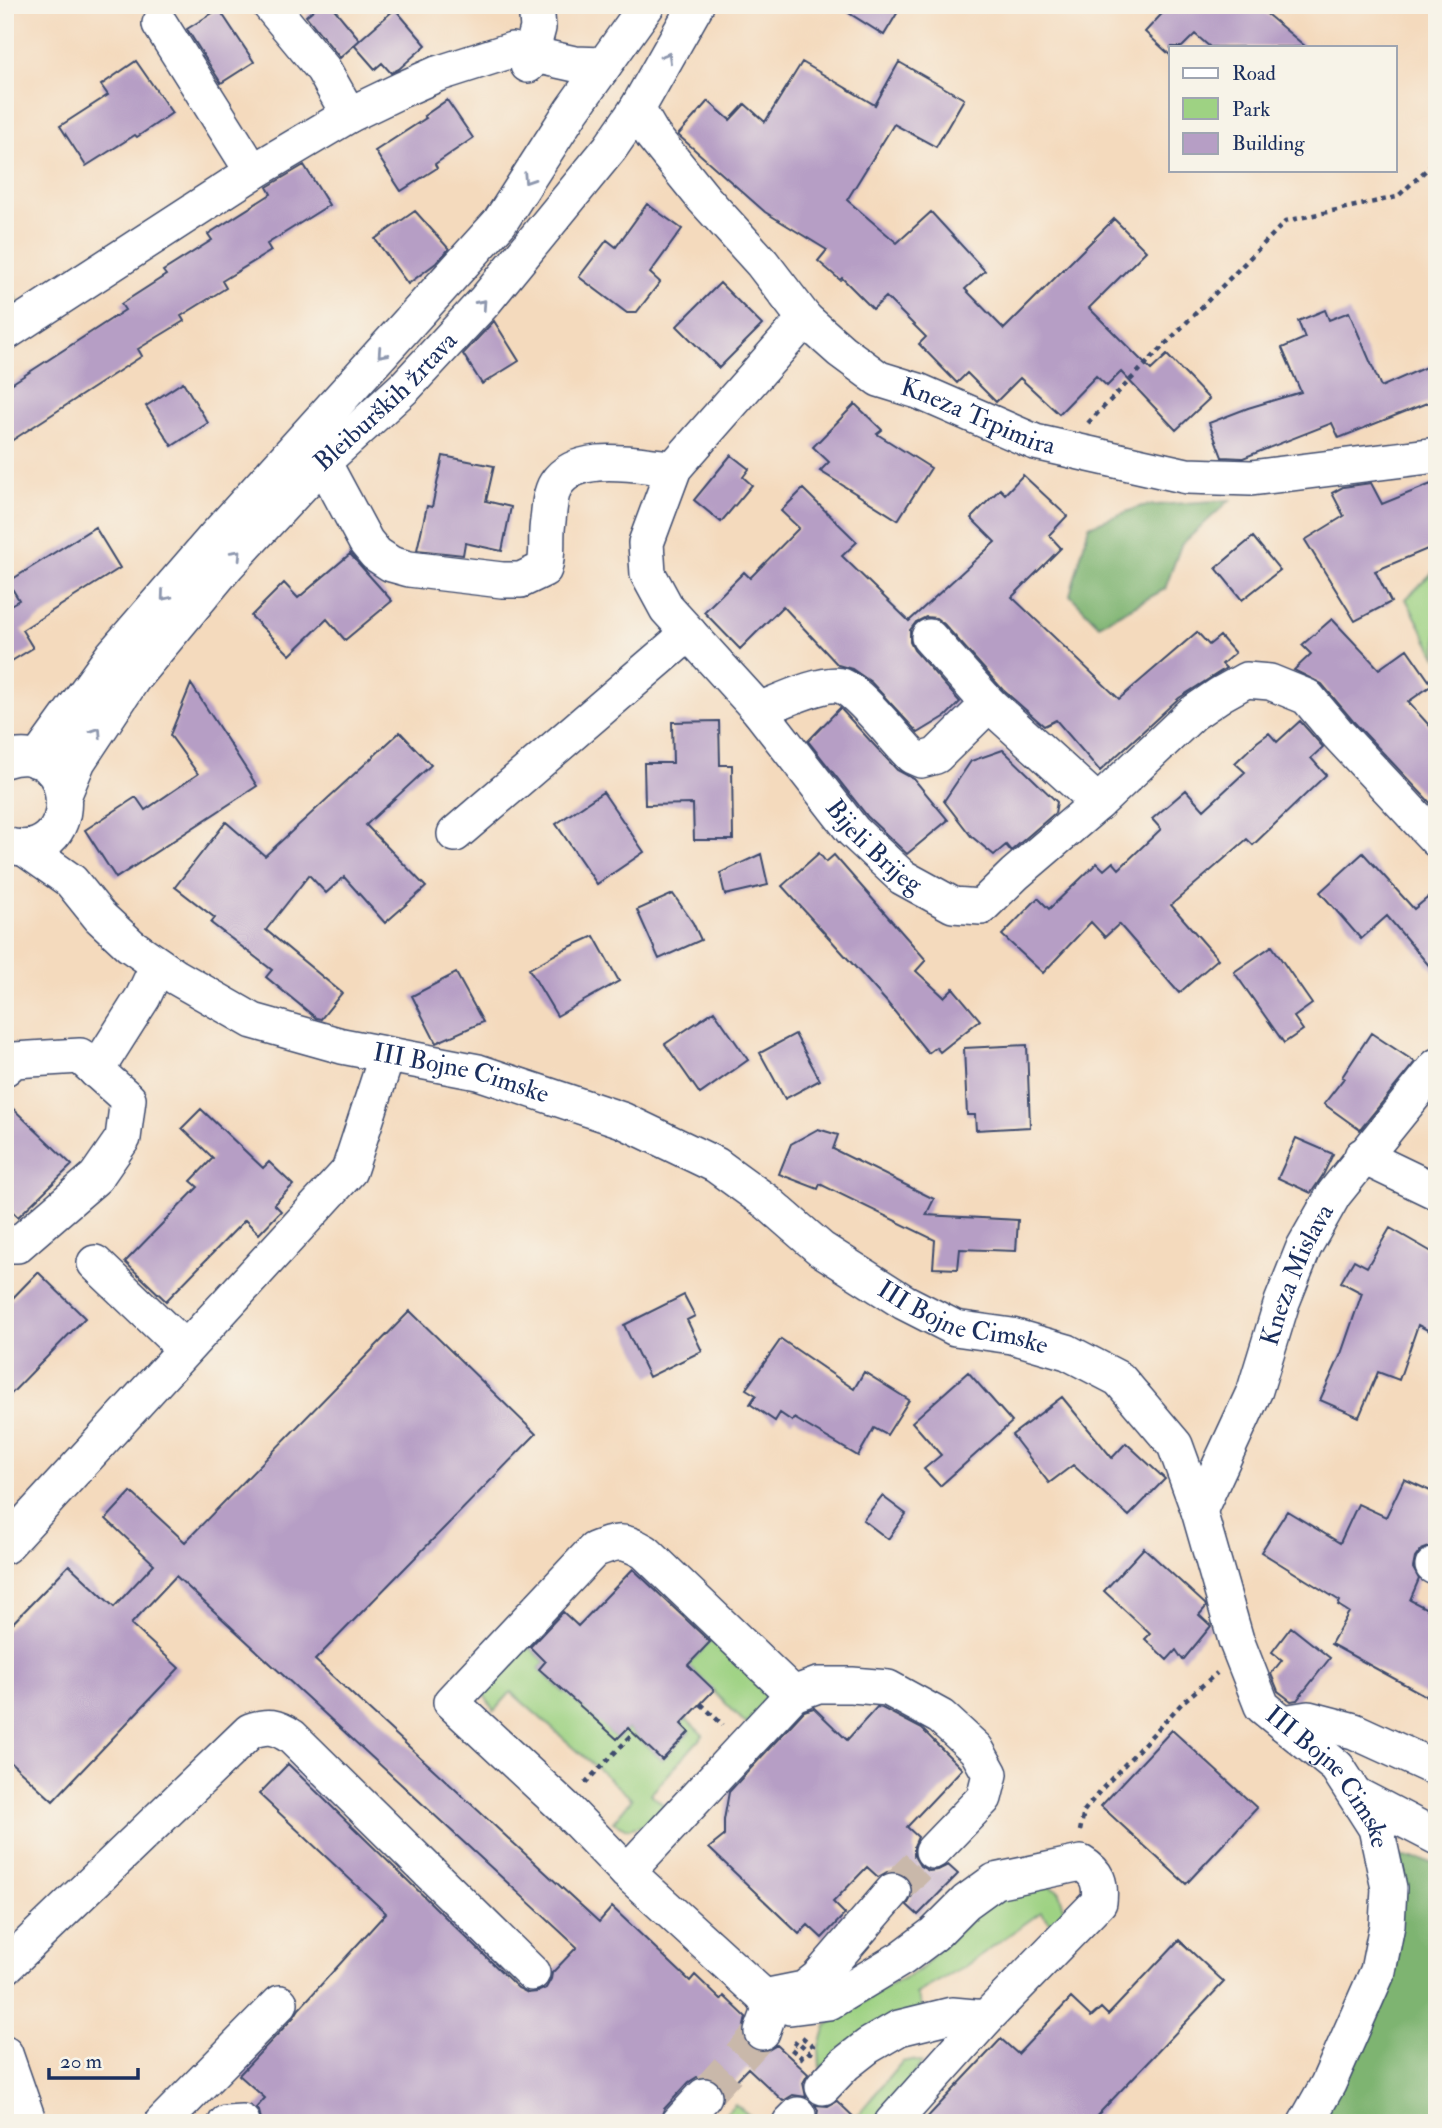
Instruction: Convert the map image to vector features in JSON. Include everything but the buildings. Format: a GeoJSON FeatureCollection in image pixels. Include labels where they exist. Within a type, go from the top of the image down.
{"type":"FeatureCollection","features":[{"type":"Feature","properties":{"kind":"street"},"geometry":{"type":"LineString","coordinates":[[270,5],[323,69],[349,115]]}},
{"type":"Feature","properties":{"kind":"street"},"geometry":{"type":"LineString","coordinates":[[530,59],[538,28],[536,5]]}},
{"type":"Feature","properties":{"kind":"street","name":"Bleiburških žrtava"},"geometry":{"type":"LineString","coordinates":[[14,759],[113,656],[216,536],[500,222],[559,130],[647,5]]}},
{"type":"Feature","properties":{"kind":"street","name":"Bleiburških žrtava"},"geometry":{"type":"LineString","coordinates":[[55,831],[61,823],[65,792],[78,761],[132,677],[227,565],[323,463],[406,386],[484,302],[610,148],[637,109],[696,5]]}},
{"type":"Feature","properties":{"kind":"street"},"geometry":{"type":"LineString","coordinates":[[160,24],[253,172]]}},
{"type":"Feature","properties":{"kind":"street"},"geometry":{"type":"LineString","coordinates":[[5,333],[253,172],[349,115],[426,79],[512,50],[530,59],[545,72],[555,89],[559,130]]}},
{"type":"Feature","properties":{"kind":"street"},"geometry":{"type":"LineString","coordinates":[[530,59],[604,65]]}},
{"type":"Feature","properties":{"kind":"street","name":"Kneza Trpimira"},"geometry":{"type":"LineString","coordinates":[[637,109],[653,136],[704,199],[762,263],[805,320],[879,379],[918,391],[1035,442],[1186,476],[1251,478],[1437,455]]}},
{"type":"Feature","properties":{"kind":"street","name":"Bijeli Brijeg"},"geometry":{"type":"LineString","coordinates":[[805,320],[674,468],[646,543],[648,574],[667,609],[759,710],[853,831],[902,877],[953,905],[981,907],[1098,803],[1193,713],[1246,680],[1270,682],[1307,697],[1437,840]]}},
{"type":"Feature","properties":{"kind":"street"},"geometry":{"type":"LineString","coordinates":[[323,463],[366,542],[391,565],[502,580],[521,580],[544,569],[547,561],[547,524],[555,485],[568,474],[581,466],[607,461],[674,468]]}},
{"type":"Feature","properties":{"kind":"street"},"geometry":{"type":"LineString","coordinates":[[455,834],[689,633]]}},
{"type":"Feature","properties":{"kind":"street"},"geometry":{"type":"LineString","coordinates":[[929,637],[989,704],[1098,803]]}},
{"type":"Feature","properties":{"kind":"street"},"geometry":{"type":"LineString","coordinates":[[759,710],[825,686],[842,686],[859,699],[912,756],[921,760],[936,756],[989,704]]}},
{"type":"Feature","properties":{"kind":"street"},"geometry":{"type":"LineString","coordinates":[[14,759],[50,768],[65,792]]}},
{"type":"Feature","properties":{"kind":"street"},"geometry":{"type":"LineString","coordinates":[[14,846],[38,844],[55,831]]}},
{"type":"Feature","properties":{"kind":"street","name":"III Bojne Cimske"},"geometry":{"type":"LineString","coordinates":[[55,831],[71,881]]}},
{"type":"Feature","properties":{"kind":"street","name":"III Bojne Cimske"},"geometry":{"type":"LineString","coordinates":[[14,846],[71,881],[100,917],[130,945],[158,965],[253,1021],[342,1046],[478,1072],[622,1120],[716,1165],[767,1202],[821,1249],[904,1302],[955,1328],[1012,1336],[1067,1352],[1119,1379],[1175,1445],[1199,1511],[1243,1656],[1262,1706],[1337,1767],[1376,1828],[1389,1888],[1387,1924],[1378,1971],[1328,2084],[1306,2123]]}},
{"type":"Feature","properties":{"kind":"street"},"geometry":{"type":"LineString","coordinates":[[96,1071],[143,997],[158,965]]}},
{"type":"Feature","properties":{"kind":"street"},"geometry":{"type":"LineString","coordinates":[[5,1546],[349,1171],[387,1055]]}},
{"type":"Feature","properties":{"kind":"street"},"geometry":{"type":"LineString","coordinates":[[5,1068],[14,1060],[79,1056],[128,1099],[123,1138],[96,1177],[18,1245],[5,1245]]}},
{"type":"Feature","properties":{"kind":"street","name":"Kneza Mislava"},"geometry":{"type":"LineString","coordinates":[[1199,1511],[1255,1390],[1282,1302],[1304,1247],[1334,1194],[1437,1066]]}},
{"type":"Feature","properties":{"kind":"street"},"geometry":{"type":"LineString","coordinates":[[1362,1156],[1437,1192]]}},
{"type":"Feature","properties":{"kind":"street"},"geometry":{"type":"LineString","coordinates":[[95,1264],[185,1349]]}},
{"type":"Feature","properties":{"kind":"street"},"geometry":{"type":"LineString","coordinates":[[771,2015],[564,1807],[451,1702],[594,1550],[615,1541],[630,1543],[645,1552],[793,1694]]}},
{"type":"Feature","properties":{"kind":"street"},"geometry":{"type":"LineString","coordinates":[[628,1872],[793,1694],[818,1685],[888,1688],[941,1717],[976,1749],[990,1774],[984,1798],[933,1851]]}},
{"type":"Feature","properties":{"kind":"street"},"geometry":{"type":"LineString","coordinates":[[1283,1723],[1308,1719],[1353,1731],[1437,1769]]}},
{"type":"Feature","properties":{"kind":"street"},"geometry":{"type":"LineString","coordinates":[[5,1967],[250,1731],[267,1726],[280,1728],[292,1737],[532,1973]]}},
{"type":"Feature","properties":{"kind":"street"},"geometry":{"type":"LineString","coordinates":[[1354,1794],[1437,1837]]}},
{"type":"Feature","properties":{"kind":"street"},"geometry":{"type":"LineString","coordinates":[[771,2015],[829,2003],[871,1978],[934,1934],[966,1902],[995,1881],[1081,1863],[1095,1871],[1101,1887],[1099,1902],[986,2018],[892,2123]]}},
{"type":"Feature","properties":{"kind":"street"},"geometry":{"type":"LineString","coordinates":[[771,2015],[818,1978],[893,1891]]}},
{"type":"Feature","properties":{"kind":"street"},"geometry":{"type":"LineString","coordinates":[[162,2123],[280,2004]]}},
{"type":"Feature","properties":{"kind":"street"},"geometry":{"type":"LineString","coordinates":[[823,2087],[845,2064],[868,2046],[899,2028],[953,2015],[986,2018]]}},
{"type":"Feature","properties":{"kind":"street"},"geometry":{"type":"LineString","coordinates":[[5,2054],[29,2123]]}},
{"type":"Feature","properties":{"kind":"street"},"geometry":{"type":"LineString","coordinates":[[679,2123],[704,2095]]}},
{"type":"Feature","properties":{"kind":"street"},"geometry":{"type":"LineString","coordinates":[[226,2123],[242,2122]]}},
{"type":"Feature","properties":{"kind":"path"},"geometry":{"type":"LineString","coordinates":[[1063,448],[1286,221],[1397,197],[1437,160]]}},
{"type":"Feature","properties":{"kind":"path"},"geometry":{"type":"LineString","coordinates":[[1081,1863],[1079,1845],[1084,1811],[1184,1701],[1214,1675],[1243,1656]]}},
{"type":"Feature","properties":{"kind":"path"},"geometry":{"type":"LineString","coordinates":[[564,1807],[634,1733]]}},
{"type":"Feature","properties":{"kind":"green space"},"geometry":{"type":"Polygon","coordinates":[[[5,278],[20,306],[5,314],[5,278]]]}},
{"type":"Feature","properties":{"kind":"green space"},"geometry":{"type":"Polygon","coordinates":[[[1230,500],[1181,545],[1165,589],[1099,625],[1070,595],[1089,526],[1142,506],[1230,500]]]}},
{"type":"Feature","properties":{"kind":"green space"},"geometry":{"type":"Polygon","coordinates":[[[1437,568],[1437,658],[1406,599],[1437,568]]]}},
{"type":"Feature","properties":{"kind":"green space"},"geometry":{"type":"Polygon","coordinates":[[[715,1636],[763,1689],[766,1698],[747,1725],[688,1665],[715,1636]]]}},
{"type":"Feature","properties":{"kind":"green space"},"geometry":{"type":"Polygon","coordinates":[[[523,1641],[545,1662],[539,1669],[564,1693],[573,1685],[591,1714],[617,1739],[628,1728],[662,1760],[689,1732],[681,1724],[686,1719],[703,1735],[651,1794],[668,1809],[646,1825],[627,1829],[613,1822],[632,1799],[511,1692],[494,1711],[483,1693],[523,1641]]]}},
{"type":"Feature","properties":{"kind":"green space"},"geometry":{"type":"Polygon","coordinates":[[[1382,1853],[1437,1863],[1437,2123],[1306,2123],[1378,1971],[1382,1853]]]}},
{"type":"Feature","properties":{"kind":"green space"},"geometry":{"type":"Polygon","coordinates":[[[1042,1883],[1058,1890],[1069,1921],[1058,1931],[1041,1912],[964,1967],[916,1994],[925,2012],[820,2068],[819,2049],[826,2026],[890,1985],[920,1970],[949,1937],[1004,1892],[1042,1883]]]}},
{"type":"Feature","properties":{"kind":"green space"},"geometry":{"type":"Polygon","coordinates":[[[912,2060],[922,2063],[878,2123],[860,2123],[855,2118],[902,2062],[912,2060]]]}},
{"type":"Feature","properties":{"kind":"green space"},"geometry":{"type":"Polygon","coordinates":[[[735,2104],[759,2123],[716,2123],[735,2104]]]}},
{"type":"Feature","properties":{"kind":"tunnel"},"geometry":{"type":"LineString","coordinates":[[893,1891],[933,1851]]}},
{"type":"Feature","properties":{"kind":"tunnel"},"geometry":{"type":"LineString","coordinates":[[704,2096],[762,2032]]}}]}
